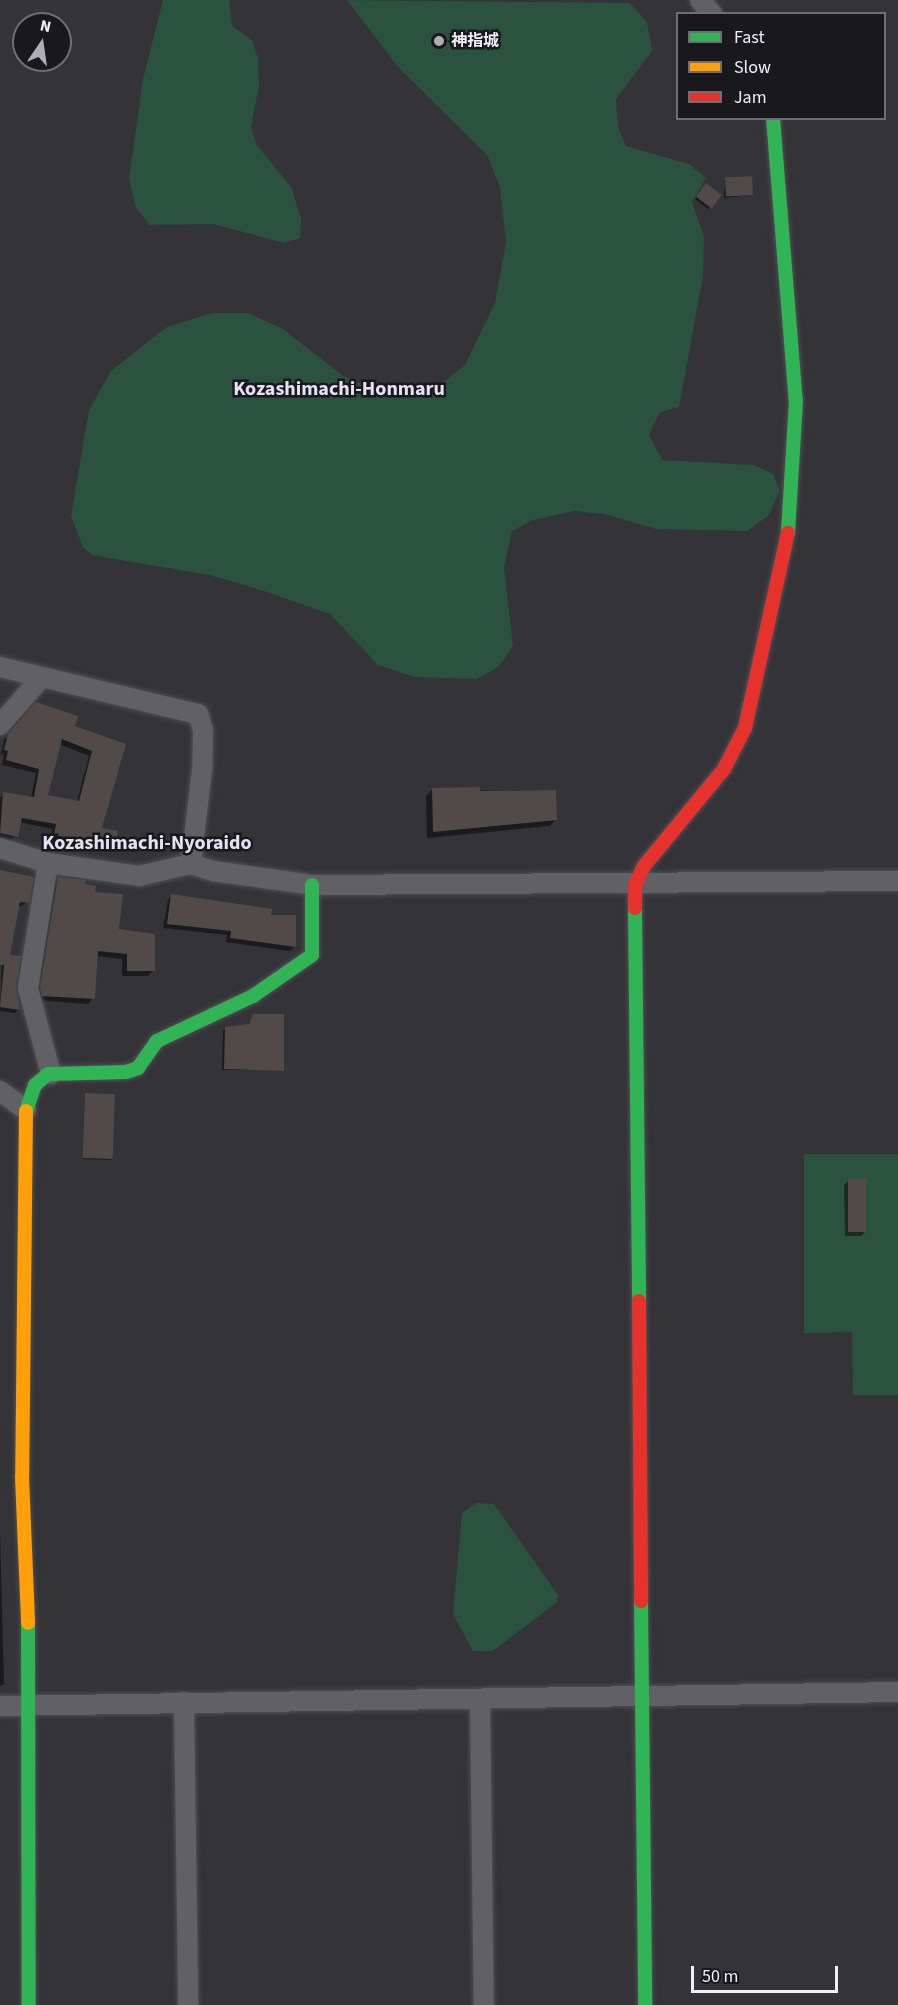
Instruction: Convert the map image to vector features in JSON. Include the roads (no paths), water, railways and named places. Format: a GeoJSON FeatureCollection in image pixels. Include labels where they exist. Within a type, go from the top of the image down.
{"type":"FeatureCollection","features":[{"type":"Feature","properties":{"kind":"street"},"geometry":{"type":"LineString","coordinates":[[700,0],[710,12]]}},
{"type":"Feature","properties":{"kind":"street"},"geometry":{"type":"LineString","coordinates":[[645,2005],[640,1697],[634,885],[644,866],[724,768],[745,728],[782,573],[793,501],[796,401],[773,120]]}},
{"type":"Feature","properties":{"kind":"street"},"geometry":{"type":"LineString","coordinates":[[0,667],[198,714],[203,730],[202,769],[191,864]]}},
{"type":"Feature","properties":{"kind":"street"},"geometry":{"type":"LineString","coordinates":[[0,725],[41,678]]}},
{"type":"Feature","properties":{"kind":"street"},"geometry":{"type":"LineString","coordinates":[[0,848],[48,863],[139,876],[191,864],[312,885],[634,885],[898,881]]}},
{"type":"Feature","properties":{"kind":"street"},"geometry":{"type":"LineString","coordinates":[[48,863],[28,988],[51,1074]]}},
{"type":"Feature","properties":{"kind":"street"},"geometry":{"type":"LineString","coordinates":[[28,2005],[32,1706],[22,1477],[26,1110],[35,1084],[51,1074],[126,1072],[138,1068],[149,1046],[253,996],[312,956],[312,885]]}},
{"type":"Feature","properties":{"kind":"street"},"geometry":{"type":"LineString","coordinates":[[0,1091],[26,1110]]}},
{"type":"Feature","properties":{"kind":"street"},"geometry":{"type":"LineString","coordinates":[[0,1706],[898,1692]]}},
{"type":"Feature","properties":{"kind":"street"},"geometry":{"type":"LineString","coordinates":[[480,1698],[484,2005]]}},
{"type":"Feature","properties":{"kind":"street"},"geometry":{"type":"LineString","coordinates":[[184,1702],[188,2005]]}},
{"type":"Feature","properties":{"kind":"place","name":"神指城"},"geometry":{"type":"Point","coordinates":[439,41]}},
{"type":"Feature","properties":{"kind":"district","name":"Kozashimachi-Honmaru"},"geometry":{"type":"Point","coordinates":[339,389]}},
{"type":"Feature","properties":{"kind":"district","name":"Kozashimachi-Nyoraido"},"geometry":{"type":"Point","coordinates":[147,843]}}]}
